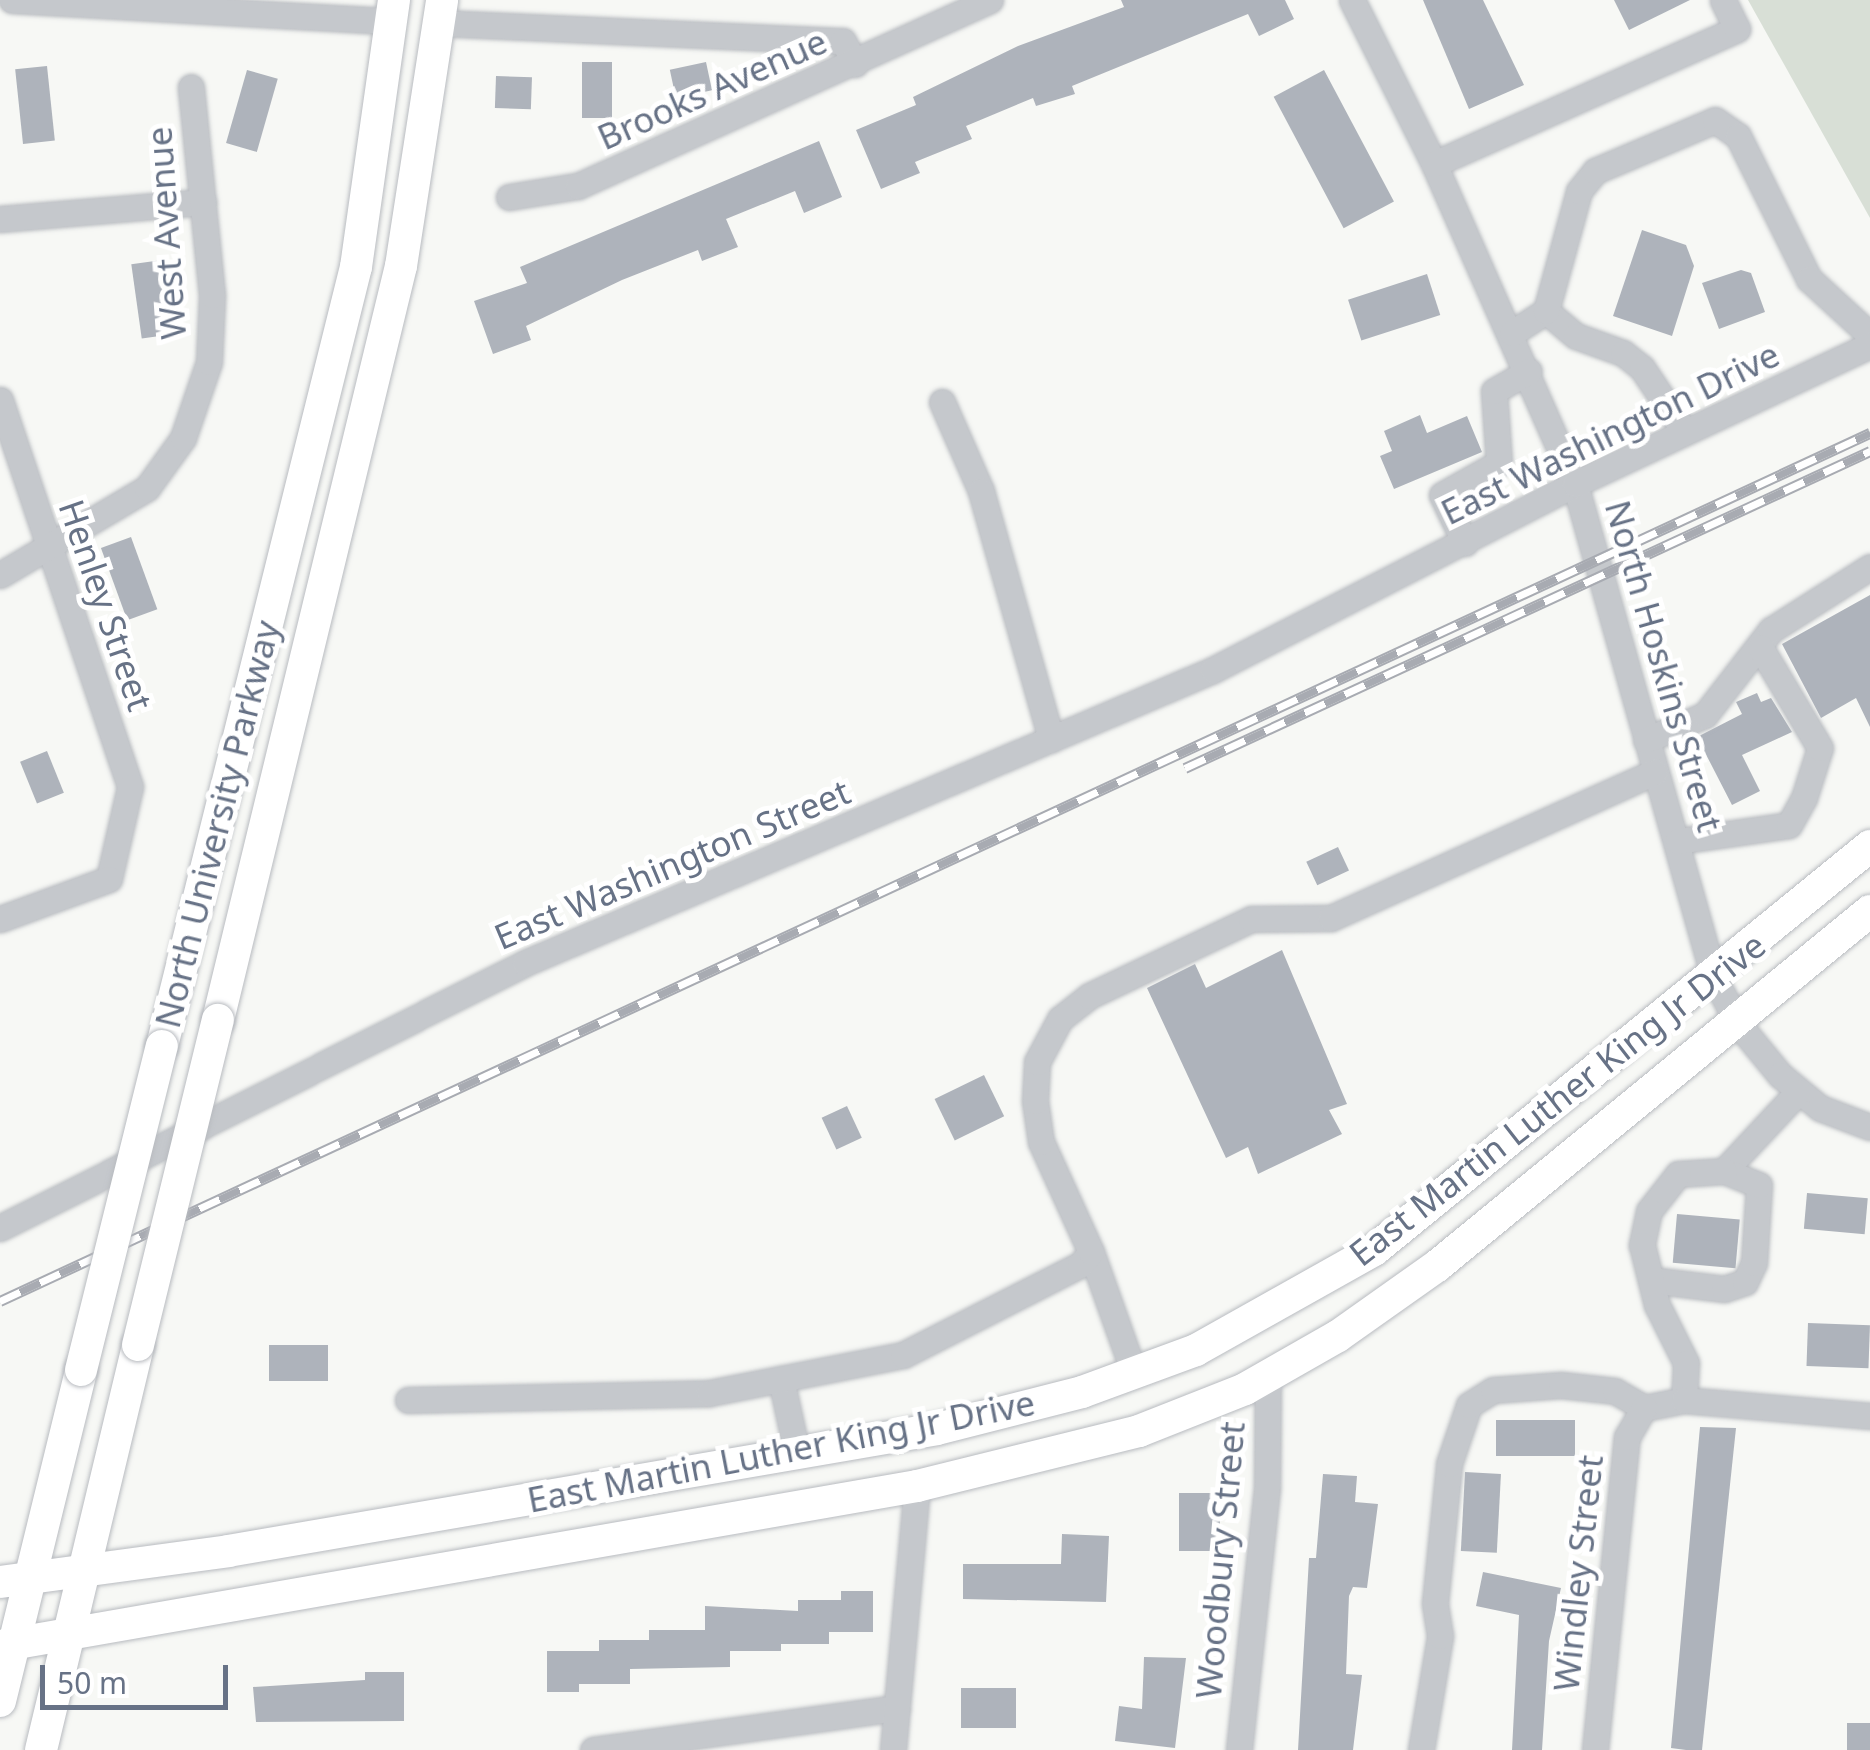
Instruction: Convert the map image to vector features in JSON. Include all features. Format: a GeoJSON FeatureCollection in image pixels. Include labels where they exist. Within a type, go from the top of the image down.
{"type":"FeatureCollection","features":[{"type":"Feature","properties":{"kind":"main road","name":"North University Parkway"},"geometry":{"type":"LineString","coordinates":[[0,1701],[15,1578],[81,1370],[356,266],[393,10]]}},
{"type":"Feature","properties":{"kind":"main road","name":"North University Parkway"},"geometry":{"type":"LineString","coordinates":[[41,1750],[66,1635],[382,354],[441,12]]}},
{"type":"Feature","properties":{"kind":"main road","name":"East Martin Luther King Jr Drive"},"geometry":{"type":"LineString","coordinates":[[15,1578],[228,1551],[937,1429],[1134,1373],[1258,1318],[1374,1250],[1714,978],[1870,846]]}},
{"type":"Feature","properties":{"kind":"main road","name":"East Martin Luther King Jr Drive"},"geometry":{"type":"LineString","coordinates":[[6,1645],[917,1486],[1139,1431],[1268,1375],[1436,1266],[1739,1024],[1870,911]]}},
{"type":"Feature","properties":{"kind":"street"},"geometry":{"type":"LineString","coordinates":[[12,0],[393,10]]}},
{"type":"Feature","properties":{"kind":"street","name":"Brooks Avenue"},"geometry":{"type":"LineString","coordinates":[[509,197],[578,186],[990,0]]}},
{"type":"Feature","properties":{"kind":"street","name":"North Hoskins Street"},"geometry":{"type":"LineString","coordinates":[[1352,0],[1512,333],[1575,484],[1714,978],[1739,1024],[1798,1092]]}},
{"type":"Feature","properties":{"kind":"street"},"geometry":{"type":"LineString","coordinates":[[1434,164],[1738,29],[1723,0]]}},
{"type":"Feature","properties":{"kind":"street"},"geometry":{"type":"LineString","coordinates":[[441,12],[843,41],[854,64]]}},
{"type":"Feature","properties":{"kind":"street","name":"West Avenue"},"geometry":{"type":"LineString","coordinates":[[0,574],[25,565],[47,544],[147,488],[183,438],[208,362],[212,295],[191,87]]}},
{"type":"Feature","properties":{"kind":"street"},"geometry":{"type":"LineString","coordinates":[[1512,333],[1546,311],[1579,191],[1595,171],[1715,120],[1738,136],[1809,279],[1870,335]]}},
{"type":"Feature","properties":{"kind":"street"},"geometry":{"type":"LineString","coordinates":[[0,218],[203,202]]}},
{"type":"Feature","properties":{"kind":"street"},"geometry":{"type":"LineString","coordinates":[[1546,311],[1576,336],[1624,353],[1642,368],[1685,432]]}},
{"type":"Feature","properties":{"kind":"street","name":"East Washington Drive"},"geometry":{"type":"LineString","coordinates":[[1382,585],[1575,484],[1870,345]]}},
{"type":"Feature","properties":{"kind":"street"},"geometry":{"type":"LineString","coordinates":[[1465,543],[1442,495],[1499,464],[1494,391],[1529,371]]}},
{"type":"Feature","properties":{"kind":"street","name":"Henley Street"},"geometry":{"type":"LineString","coordinates":[[0,400],[128,774],[123,836],[109,880],[0,919]]}},
{"type":"Feature","properties":{"kind":"street"},"geometry":{"type":"LineString","coordinates":[[942,402],[981,492],[1051,739]]}},
{"type":"Feature","properties":{"kind":"street"},"geometry":{"type":"LineString","coordinates":[[1646,740],[1705,715],[1720,688],[1800,607],[1870,566]]}},
{"type":"Feature","properties":{"kind":"street","name":"East Washington Street"},"geometry":{"type":"LineString","coordinates":[[0,1228],[525,963],[1213,670],[1382,585]]}},
{"type":"Feature","properties":{"kind":"street"},"geometry":{"type":"LineString","coordinates":[[1678,841],[1788,825],[1820,748],[1760,647]]}},
{"type":"Feature","properties":{"kind":"street"},"geometry":{"type":"LineString","coordinates":[[1134,1373],[1091,1252],[1041,1142],[1035,1100],[1038,1062],[1060,1019],[1088,996],[1252,919],[1331,918],[1655,772]]}},
{"type":"Feature","properties":{"kind":"street"},"geometry":{"type":"LineString","coordinates":[[1724,1171],[1798,1092],[1870,1126]]}},
{"type":"Feature","properties":{"kind":"street"},"geometry":{"type":"LineString","coordinates":[[1651,1280],[1724,1289],[1744,1282],[1754,1263],[1760,1185],[1724,1171],[1678,1174],[1648,1212],[1642,1245],[1651,1280],[1686,1363],[1684,1400]]}},
{"type":"Feature","properties":{"kind":"street"},"geometry":{"type":"LineString","coordinates":[[408,1400],[642,1398],[781,1379],[903,1355],[1080,1265],[1091,1252]]}},
{"type":"Feature","properties":{"kind":"street","name":"Woodbury Street"},"geometry":{"type":"LineString","coordinates":[[1239,1750],[1267,1488],[1268,1375]]}},
{"type":"Feature","properties":{"kind":"street"},"geometry":{"type":"LineString","coordinates":[[781,1379],[796,1453]]}},
{"type":"Feature","properties":{"kind":"street"},"geometry":{"type":"LineString","coordinates":[[1422,1750],[1440,1636],[1435,1603],[1449,1464],[1469,1405],[1493,1390],[1561,1386],[1615,1391],[1644,1408],[1684,1400],[1870,1416]]}},
{"type":"Feature","properties":{"kind":"street","name":"Windley Street"},"geometry":{"type":"LineString","coordinates":[[1595,1750],[1627,1437],[1644,1408]]}},
{"type":"Feature","properties":{"kind":"street"},"geometry":{"type":"LineString","coordinates":[[893,1750],[917,1486]]}},
{"type":"Feature","properties":{"kind":"street"},"geometry":{"type":"LineString","coordinates":[[594,1750],[897,1708]]}},
{"type":"Feature","properties":{"kind":"shaded area"},"geometry":{"type":"Polygon","coordinates":[[[1748,0],[1870,0],[1870,218],[1748,0]]]}},
{"type":"Feature","properties":{"kind":"building"},"geometry":{"type":"Polygon","coordinates":[[[1121,0],[1285,0],[1294,19],[1259,36],[1248,14],[1072,86],[1075,94],[1036,106],[1033,98],[966,126],[972,139],[915,162],[920,173],[881,189],[856,130],[916,105],[913,97],[1018,46],[1124,7],[1121,0]]]}},
{"type":"Feature","properties":{"kind":"building"},"geometry":{"type":"Polygon","coordinates":[[[1423,0],[1483,0],[1524,85],[1469,109],[1423,0]]]}},
{"type":"Feature","properties":{"kind":"building"},"geometry":{"type":"Polygon","coordinates":[[[1614,0],[1690,0],[1629,30],[1614,0]]]}},
{"type":"Feature","properties":{"kind":"building"},"geometry":{"type":"Polygon","coordinates":[[[582,62],[612,62],[612,118],[582,118],[582,62]]]}},
{"type":"Feature","properties":{"kind":"building"},"geometry":{"type":"Polygon","coordinates":[[[706,62],[712,90],[676,98],[670,70],[706,62]]]}},
{"type":"Feature","properties":{"kind":"building"},"geometry":{"type":"Polygon","coordinates":[[[47,66],[55,141],[23,144],[15,69],[47,66]]]}},
{"type":"Feature","properties":{"kind":"building"},"geometry":{"type":"Polygon","coordinates":[[[247,70],[278,79],[257,152],[226,143],[247,70]]]}},
{"type":"Feature","properties":{"kind":"building"},"geometry":{"type":"Polygon","coordinates":[[[1324,70],[1394,202],[1344,228],[1274,97],[1324,70]]]}},
{"type":"Feature","properties":{"kind":"building"},"geometry":{"type":"Polygon","coordinates":[[[496,76],[532,77],[531,109],[495,108],[496,76]]]}},
{"type":"Feature","properties":{"kind":"building"},"geometry":{"type":"Polygon","coordinates":[[[819,141],[842,197],[804,213],[795,191],[726,219],[738,247],[702,261],[698,250],[622,280],[526,326],[531,340],[493,354],[474,301],[527,283],[520,267],[819,141]]]}},
{"type":"Feature","properties":{"kind":"building"},"geometry":{"type":"Polygon","coordinates":[[[1642,230],[1686,245],[1694,266],[1672,336],[1613,316],[1642,230]]]}},
{"type":"Feature","properties":{"kind":"building"},"geometry":{"type":"Polygon","coordinates":[[[162,260],[172,334],[142,339],[131,264],[162,260]]]}},
{"type":"Feature","properties":{"kind":"building"},"geometry":{"type":"Polygon","coordinates":[[[1741,270],[1751,273],[1765,312],[1719,329],[1702,283],[1741,270]]]}},
{"type":"Feature","properties":{"kind":"building"},"geometry":{"type":"Polygon","coordinates":[[[1427,274],[1440,315],[1361,341],[1348,300],[1427,274]]]}},
{"type":"Feature","properties":{"kind":"building"},"geometry":{"type":"Polygon","coordinates":[[[1420,415],[1427,433],[1467,416],[1482,452],[1394,489],[1380,456],[1392,451],[1384,431],[1420,415]]]}},
{"type":"Feature","properties":{"kind":"building"},"geometry":{"type":"Polygon","coordinates":[[[131,537],[157,609],[127,620],[101,548],[131,537]]]}},
{"type":"Feature","properties":{"kind":"building"},"geometry":{"type":"Polygon","coordinates":[[[1870,595],[1870,727],[1856,698],[1821,718],[1782,644],[1870,595]]]}},
{"type":"Feature","properties":{"kind":"building"},"geometry":{"type":"Polygon","coordinates":[[[1757,693],[1761,702],[1771,698],[1792,732],[1742,755],[1760,791],[1732,805],[1697,737],[1742,714],[1736,702],[1757,693]]]}},
{"type":"Feature","properties":{"kind":"building"},"geometry":{"type":"Polygon","coordinates":[[[47,751],[64,793],[37,804],[20,762],[47,751]]]}},
{"type":"Feature","properties":{"kind":"building"},"geometry":{"type":"Polygon","coordinates":[[[1338,847],[1349,871],[1317,885],[1306,862],[1338,847]]]}},
{"type":"Feature","properties":{"kind":"building"},"geometry":{"type":"Polygon","coordinates":[[[1282,950],[1347,1104],[1329,1110],[1342,1134],[1258,1174],[1248,1147],[1226,1158],[1147,988],[1195,964],[1206,988],[1282,950]]]}},
{"type":"Feature","properties":{"kind":"building"},"geometry":{"type":"Polygon","coordinates":[[[984,1075],[1004,1116],[955,1140],[935,1099],[984,1075]]]}},
{"type":"Feature","properties":{"kind":"building"},"geometry":{"type":"Polygon","coordinates":[[[847,1106],[862,1138],[836,1150],[822,1118],[847,1106]]]}},
{"type":"Feature","properties":{"kind":"building"},"geometry":{"type":"Polygon","coordinates":[[[1807,1193],[1868,1198],[1865,1234],[1804,1229],[1807,1193]]]}},
{"type":"Feature","properties":{"kind":"building"},"geometry":{"type":"Polygon","coordinates":[[[1677,1214],[1740,1219],[1735,1268],[1673,1263],[1677,1214]]]}},
{"type":"Feature","properties":{"kind":"building"},"geometry":{"type":"Polygon","coordinates":[[[1808,1323],[1870,1325],[1868,1368],[1806,1366],[1808,1323]]]}},
{"type":"Feature","properties":{"kind":"building"},"geometry":{"type":"Polygon","coordinates":[[[269,1345],[328,1345],[328,1381],[269,1381],[269,1345]]]}},
{"type":"Feature","properties":{"kind":"building"},"geometry":{"type":"Polygon","coordinates":[[[1496,1420],[1575,1420],[1575,1456],[1496,1456],[1496,1420]]]}},
{"type":"Feature","properties":{"kind":"building"},"geometry":{"type":"Polygon","coordinates":[[[1700,1427],[1736,1428],[1702,1750],[1686,1750],[1671,1748],[1700,1427]]]}},
{"type":"Feature","properties":{"kind":"building"},"geometry":{"type":"Polygon","coordinates":[[[1465,1472],[1501,1474],[1497,1553],[1461,1551],[1465,1472]]]}},
{"type":"Feature","properties":{"kind":"building"},"geometry":{"type":"Polygon","coordinates":[[[1323,1474],[1357,1476],[1355,1502],[1378,1504],[1367,1588],[1353,1587],[1349,1596],[1346,1674],[1362,1675],[1353,1750],[1298,1750],[1309,1558],[1316,1558],[1323,1474]]]}},
{"type":"Feature","properties":{"kind":"building"},"geometry":{"type":"Polygon","coordinates":[[[1179,1493],[1220,1493],[1220,1551],[1179,1551],[1179,1493]]]}},
{"type":"Feature","properties":{"kind":"building"},"geometry":{"type":"Polygon","coordinates":[[[1062,1534],[1109,1536],[1106,1602],[963,1599],[963,1564],[1061,1564],[1062,1534]]]}},
{"type":"Feature","properties":{"kind":"building"},"geometry":{"type":"Polygon","coordinates":[[[1483,1572],[1561,1588],[1549,1641],[1542,1750],[1512,1750],[1519,1615],[1476,1606],[1483,1572]]]}},
{"type":"Feature","properties":{"kind":"building"},"geometry":{"type":"Polygon","coordinates":[[[841,1591],[873,1591],[873,1632],[829,1632],[829,1644],[781,1644],[781,1651],[730,1651],[730,1667],[630,1669],[630,1684],[579,1684],[579,1692],[547,1692],[547,1651],[599,1651],[599,1640],[649,1640],[649,1630],[705,1630],[705,1606],[798,1611],[798,1600],[841,1600],[841,1591]]]}},
{"type":"Feature","properties":{"kind":"building"},"geometry":{"type":"Polygon","coordinates":[[[1144,1657],[1186,1658],[1175,1748],[1115,1741],[1119,1706],[1142,1709],[1144,1657]]]}},
{"type":"Feature","properties":{"kind":"building"},"geometry":{"type":"Polygon","coordinates":[[[365,1672],[404,1672],[404,1721],[256,1722],[253,1687],[365,1680],[365,1672]]]}},
{"type":"Feature","properties":{"kind":"building"},"geometry":{"type":"Polygon","coordinates":[[[961,1688],[1016,1688],[1016,1728],[961,1728],[961,1688]]]}},
{"type":"Feature","properties":{"kind":"building"},"geometry":{"type":"Polygon","coordinates":[[[1847,1723],[1870,1723],[1870,1750],[1847,1750],[1847,1723]]]}},
{"type":"Feature","properties":{"kind":"railway"},"geometry":{"type":"LineString","coordinates":[[0,1301],[1870,433]]}},
{"type":"Feature","properties":{"kind":"railway"},"geometry":{"type":"LineString","coordinates":[[1185,768],[1870,451]]}}]}
